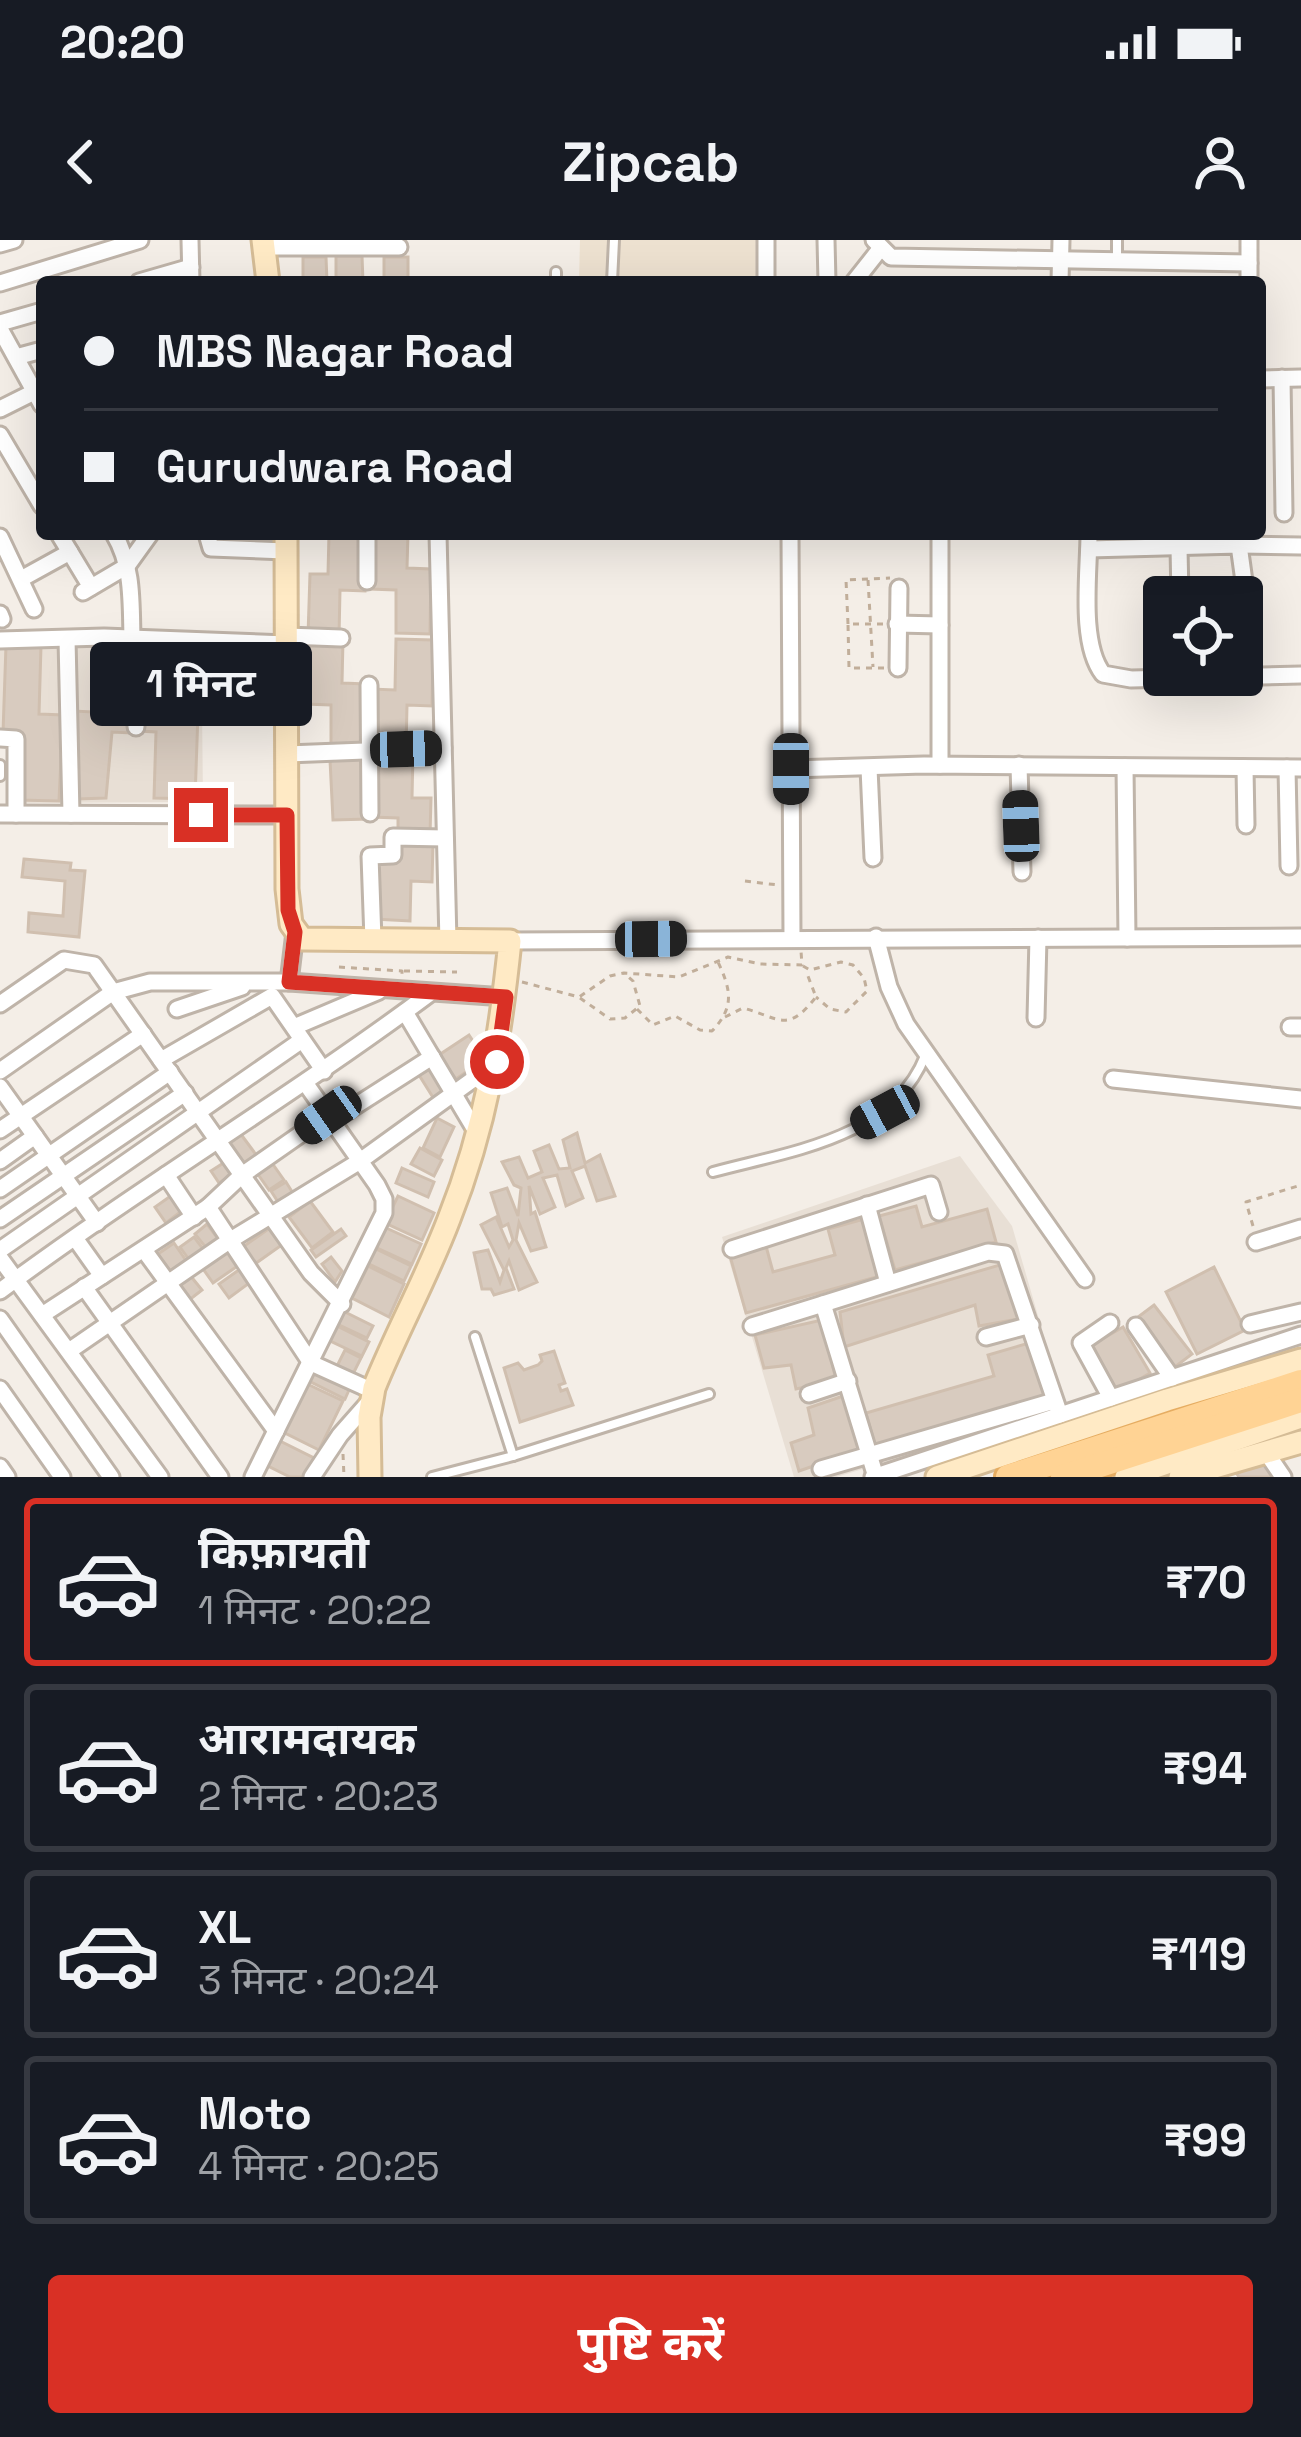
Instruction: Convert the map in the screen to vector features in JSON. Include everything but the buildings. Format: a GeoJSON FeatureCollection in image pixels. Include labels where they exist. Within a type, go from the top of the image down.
{"type":"FeatureCollection","features":[{"type":"Feature","properties":{"kind":"main road"},"geometry":{"type":"LineString","coordinates":[[1008,1477],[1301,1382]]}},
{"type":"Feature","properties":{"kind":"main road"},"geometry":{"type":"LineString","coordinates":[[1063,1477],[1301,1400]]}},
{"type":"Feature","properties":{"kind":"street"},"geometry":{"type":"LineString","coordinates":[[0,244],[14,240]]}},
{"type":"Feature","properties":{"kind":"street"},"geometry":{"type":"LineString","coordinates":[[0,283],[140,240]]}},
{"type":"Feature","properties":{"kind":"street"},"geometry":{"type":"LineString","coordinates":[[190,240],[191,274]]}},
{"type":"Feature","properties":{"kind":"street"},"geometry":{"type":"LineString","coordinates":[[766,240],[766,276]]}},
{"type":"Feature","properties":{"kind":"street"},"geometry":{"type":"LineString","coordinates":[[826,240],[827,276]]}},
{"type":"Feature","properties":{"kind":"street"},"geometry":{"type":"LineString","coordinates":[[1060,276],[1061,240]]}},
{"type":"Feature","properties":{"kind":"street"},"geometry":{"type":"LineString","coordinates":[[1194,240],[1194,262]]}},
{"type":"Feature","properties":{"kind":"street"},"geometry":{"type":"LineString","coordinates":[[1249,240],[1249,276]]}},
{"type":"Feature","properties":{"kind":"street"},"geometry":{"type":"LineString","coordinates":[[267,276],[263,244],[399,247]]}},
{"type":"Feature","properties":{"kind":"street"},"geometry":{"type":"LineString","coordinates":[[858,276],[877,244],[891,256],[1249,263]]}},
{"type":"Feature","properties":{"kind":"street"},"geometry":{"type":"LineString","coordinates":[[36,312],[0,326],[36,389]]}},
{"type":"Feature","properties":{"kind":"street"},"geometry":{"type":"LineString","coordinates":[[16,357],[36,352]]}},
{"type":"Feature","properties":{"kind":"street"},"geometry":{"type":"LineString","coordinates":[[1282,378],[1283,513]]}},
{"type":"Feature","properties":{"kind":"street"},"geometry":{"type":"LineString","coordinates":[[1266,379],[1301,378]]}},
{"type":"Feature","properties":{"kind":"street"},"geometry":{"type":"LineString","coordinates":[[0,409],[36,396]]}},
{"type":"Feature","properties":{"kind":"street"},"geometry":{"type":"LineString","coordinates":[[0,435],[36,496]]}},
{"type":"Feature","properties":{"kind":"street"},"geometry":{"type":"LineString","coordinates":[[0,537],[34,609]]}},
{"type":"Feature","properties":{"kind":"street"},"geometry":{"type":"LineString","coordinates":[[63,540],[87,590],[127,566],[146,540]]}},
{"type":"Feature","properties":{"kind":"street"},"geometry":{"type":"LineString","coordinates":[[116,540],[127,566],[136,728]]}},
{"type":"Feature","properties":{"kind":"street"},"geometry":{"type":"LineString","coordinates":[[209,540],[212,548],[286,543],[288,910],[295,932],[289,982]]}},
{"type":"Feature","properties":{"kind":"street"},"geometry":{"type":"LineString","coordinates":[[367,540],[368,581]]}},
{"type":"Feature","properties":{"kind":"street"},"geometry":{"type":"LineString","coordinates":[[438,540],[448,942]]}},
{"type":"Feature","properties":{"kind":"street"},"geometry":{"type":"LineString","coordinates":[[790,540],[796,938]]}},
{"type":"Feature","properties":{"kind":"street"},"geometry":{"type":"LineString","coordinates":[[932,673],[940,540]]}},
{"type":"Feature","properties":{"kind":"street"},"geometry":{"type":"LineString","coordinates":[[1143,678],[1103,674],[1096,664],[1089,639],[1088,542],[1179,548],[1301,546]]}},
{"type":"Feature","properties":{"kind":"street"},"geometry":{"type":"LineString","coordinates":[[1239,545],[1243,576]]}},
{"type":"Feature","properties":{"kind":"street"},"geometry":{"type":"LineString","coordinates":[[1179,548],[1180,576]]}},
{"type":"Feature","properties":{"kind":"street"},"geometry":{"type":"LineString","coordinates":[[21,578],[70,552]]}},
{"type":"Feature","properties":{"kind":"street"},"geometry":{"type":"LineString","coordinates":[[933,580],[940,765]]}},
{"type":"Feature","properties":{"kind":"street"},"geometry":{"type":"LineString","coordinates":[[894,668],[897,583]]}},
{"type":"Feature","properties":{"kind":"street"},"geometry":{"type":"LineString","coordinates":[[899,624],[935,625]]}},
{"type":"Feature","properties":{"kind":"street"},"geometry":{"type":"LineString","coordinates":[[0,640],[340,638]]}},
{"type":"Feature","properties":{"kind":"street"},"geometry":{"type":"LineString","coordinates":[[67,639],[71,814]]}},
{"type":"Feature","properties":{"kind":"street"},"geometry":{"type":"LineString","coordinates":[[1263,676],[1301,676]]}},
{"type":"Feature","properties":{"kind":"street"},"geometry":{"type":"LineString","coordinates":[[369,685],[370,813]]}},
{"type":"Feature","properties":{"kind":"street"},"geometry":{"type":"LineString","coordinates":[[0,737],[16,739],[8,814],[287,815]]}},
{"type":"Feature","properties":{"kind":"street"},"geometry":{"type":"LineString","coordinates":[[287,754],[443,748]]}},
{"type":"Feature","properties":{"kind":"street"},"geometry":{"type":"LineString","coordinates":[[791,769],[940,765],[1294,768],[1289,866]]}},
{"type":"Feature","properties":{"kind":"street"},"geometry":{"type":"LineString","coordinates":[[1019,766],[1022,872]]}},
{"type":"Feature","properties":{"kind":"street"},"geometry":{"type":"LineString","coordinates":[[1126,767],[1126,938]]}},
{"type":"Feature","properties":{"kind":"street"},"geometry":{"type":"LineString","coordinates":[[869,768],[873,858]]}},
{"type":"Feature","properties":{"kind":"street"},"geometry":{"type":"LineString","coordinates":[[1244,768],[1246,825]]}},
{"type":"Feature","properties":{"kind":"street"},"geometry":{"type":"LineString","coordinates":[[373,940],[370,856],[393,855],[393,837],[445,838]]}},
{"type":"Feature","properties":{"kind":"street"},"geometry":{"type":"LineString","coordinates":[[295,932],[302,939],[448,942],[1301,937]]}},
{"type":"Feature","properties":{"kind":"street"},"geometry":{"type":"LineString","coordinates":[[876,937],[896,1003],[926,1055],[1085,1279]]}},
{"type":"Feature","properties":{"kind":"street"},"geometry":{"type":"LineString","coordinates":[[1036,1018],[1038,938]]}},
{"type":"Feature","properties":{"kind":"street"},"geometry":{"type":"LineString","coordinates":[[312,1477],[372,1396],[452,1214],[497,1062],[510,941]]}},
{"type":"Feature","properties":{"kind":"street"},"geometry":{"type":"LineString","coordinates":[[0,1004],[64,960],[94,965],[311,1273],[342,1304]]}},
{"type":"Feature","properties":{"kind":"street"},"geometry":{"type":"LineString","coordinates":[[0,1071],[113,992],[150,982],[289,982],[429,994],[506,988]]}},
{"type":"Feature","properties":{"kind":"street"},"geometry":{"type":"LineString","coordinates":[[177,1009],[256,982]]}},
{"type":"Feature","properties":{"kind":"street"},"geometry":{"type":"LineString","coordinates":[[160,1477],[0,1254],[298,1034],[381,990]]}},
{"type":"Feature","properties":{"kind":"street"},"geometry":{"type":"LineString","coordinates":[[0,1292],[429,994]]}},
{"type":"Feature","properties":{"kind":"street"},"geometry":{"type":"LineString","coordinates":[[0,1189],[165,1066],[272,997],[324,1071]]}},
{"type":"Feature","properties":{"kind":"street"},"geometry":{"type":"LineString","coordinates":[[405,1012],[477,1133]]}},
{"type":"Feature","properties":{"kind":"street"},"geometry":{"type":"LineString","coordinates":[[0,1130],[142,1034]]}},
{"type":"Feature","properties":{"kind":"street"},"geometry":{"type":"LineString","coordinates":[[42,1315],[201,1212],[242,1175],[432,1058]]}},
{"type":"Feature","properties":{"kind":"street"},"geometry":{"type":"LineString","coordinates":[[69,1352],[229,1241],[361,1161],[497,1062]]}},
{"type":"Feature","properties":{"kind":"street"},"geometry":{"type":"LineString","coordinates":[[1113,1079],[1301,1099]]}},
{"type":"Feature","properties":{"kind":"street"},"geometry":{"type":"LineString","coordinates":[[253,1477],[384,1213],[384,1199],[361,1161],[305,1084]]}},
{"type":"Feature","properties":{"kind":"street"},"geometry":{"type":"LineString","coordinates":[[0,1219],[185,1093]]}},
{"type":"Feature","properties":{"kind":"street"},"geometry":{"type":"LineString","coordinates":[[2,1095],[98,1222]]}},
{"type":"Feature","properties":{"kind":"street"},"geometry":{"type":"LineString","coordinates":[[0,1161],[35,1136]]}},
{"type":"Feature","properties":{"kind":"street"},"geometry":{"type":"LineString","coordinates":[[166,1175],[229,1241],[311,1363],[372,1396]]}},
{"type":"Feature","properties":{"kind":"street"},"geometry":{"type":"LineString","coordinates":[[732,1249],[931,1185],[939,1212]]}},
{"type":"Feature","properties":{"kind":"street"},"geometry":{"type":"LineString","coordinates":[[867,1205],[888,1283]]}},
{"type":"Feature","properties":{"kind":"street"},"geometry":{"type":"LineString","coordinates":[[1255,1236],[1301,1228]]}},
{"type":"Feature","properties":{"kind":"street"},"geometry":{"type":"LineString","coordinates":[[75,1238],[101,1276]]}},
{"type":"Feature","properties":{"kind":"street"},"geometry":{"type":"LineString","coordinates":[[144,1250],[276,1431]]}},
{"type":"Feature","properties":{"kind":"street"},"geometry":{"type":"LineString","coordinates":[[752,1326],[997,1251],[1010,1262],[1057,1408]]}},
{"type":"Feature","properties":{"kind":"street"},"geometry":{"type":"LineString","coordinates":[[84,1287],[220,1477]]}},
{"type":"Feature","properties":{"kind":"street"},"geometry":{"type":"LineString","coordinates":[[823,1304],[875,1477],[1057,1408]]}},
{"type":"Feature","properties":{"kind":"street"},"geometry":{"type":"LineString","coordinates":[[1250,1324],[1301,1312]]}},
{"type":"Feature","properties":{"kind":"street"},"geometry":{"type":"LineString","coordinates":[[0,1319],[111,1477]]}},
{"type":"Feature","properties":{"kind":"street"},"geometry":{"type":"LineString","coordinates":[[1110,1323],[1082,1343],[1111,1399]]}},
{"type":"Feature","properties":{"kind":"street"},"geometry":{"type":"LineString","coordinates":[[986,1337],[1031,1325]]}},
{"type":"Feature","properties":{"kind":"street"},"geometry":{"type":"LineString","coordinates":[[1136,1326],[1172,1378]]}},
{"type":"Feature","properties":{"kind":"street"},"geometry":{"type":"LineString","coordinates":[[821,1468],[1057,1408],[1111,1399],[1301,1335]]}},
{"type":"Feature","properties":{"kind":"street"},"geometry":{"type":"LineString","coordinates":[[937,1477],[1301,1360]]}},
{"type":"Feature","properties":{"kind":"street"},"geometry":{"type":"LineString","coordinates":[[808,1394],[848,1381]]}},
{"type":"Feature","properties":{"kind":"street"},"geometry":{"type":"LineString","coordinates":[[0,1389],[62,1477]]}},
{"type":"Feature","properties":{"kind":"street"},"geometry":{"type":"LineString","coordinates":[[370,1477],[372,1396]]}},
{"type":"Feature","properties":{"kind":"street"},"geometry":{"type":"LineString","coordinates":[[1126,1477],[1301,1417]]}},
{"type":"Feature","properties":{"kind":"street"},"geometry":{"type":"LineString","coordinates":[[1183,1477],[1230,1470],[1301,1442]]}},
{"type":"Feature","properties":{"kind":"street"},"geometry":{"type":"LineString","coordinates":[[1266,1452],[1283,1477]]}},
{"type":"Feature","properties":{"kind":"street"},"geometry":{"type":"LineString","coordinates":[[0,1467],[7,1477]]}},
{"type":"Feature","properties":{"kind":"lane"},"geometry":{"type":"LineString","coordinates":[[612,276],[614,240]]}},
{"type":"Feature","properties":{"kind":"lane"},"geometry":{"type":"LineString","coordinates":[[1001,240],[1001,259]]}},
{"type":"Feature","properties":{"kind":"lane"},"geometry":{"type":"LineString","coordinates":[[1117,240],[1117,261]]}},
{"type":"Feature","properties":{"kind":"lane"},"geometry":{"type":"LineString","coordinates":[[0,765],[0,776]]}},
{"type":"Feature","properties":{"kind":"lane"},"geometry":{"type":"LineString","coordinates":[[713,1172],[825,1142],[885,1112],[908,1091],[926,1055]]}},
{"type":"Feature","properties":{"kind":"lane"},"geometry":{"type":"LineString","coordinates":[[475,1337],[512,1456]]}},
{"type":"Feature","properties":{"kind":"lane"},"geometry":{"type":"LineString","coordinates":[[432,1477],[709,1394]]}},
{"type":"Feature","properties":{"kind":"path"},"geometry":{"type":"LineString","coordinates":[[868,579],[873,668]]}},
{"type":"Feature","properties":{"kind":"path"},"geometry":{"type":"LineString","coordinates":[[894,668],[849,668],[846,580],[897,583]]}},
{"type":"Feature","properties":{"kind":"path"},"geometry":{"type":"LineString","coordinates":[[848,624],[899,624]]}},
{"type":"Feature","properties":{"kind":"path"},"geometry":{"type":"LineString","coordinates":[[745,881],[792,887]]}},
{"type":"Feature","properties":{"kind":"path"},"geometry":{"type":"LineString","coordinates":[[578,997],[610,976],[679,977],[735,956],[760,964],[802,965],[810,970],[841,962],[853,964],[867,992],[846,1012],[830,1010],[816,997],[811,976],[802,965],[796,938]]}},
{"type":"Feature","properties":{"kind":"path"},"geometry":{"type":"LineString","coordinates":[[718,962],[730,995],[723,1018]]}},
{"type":"Feature","properties":{"kind":"path"},"geometry":{"type":"LineString","coordinates":[[339,967],[457,972]]}},
{"type":"Feature","properties":{"kind":"path"},"geometry":{"type":"LineString","coordinates":[[402,971],[402,992]]}},
{"type":"Feature","properties":{"kind":"path"},"geometry":{"type":"LineString","coordinates":[[506,988],[578,997],[610,1019],[625,1018],[637,1009],[639,995],[624,973]]}},
{"type":"Feature","properties":{"kind":"path"},"geometry":{"type":"LineString","coordinates":[[637,1009],[653,1024],[675,1016],[705,1032],[743,1008],[790,1021],[802,1015],[816,997]]}},
{"type":"Feature","properties":{"kind":"path"},"geometry":{"type":"LineString","coordinates":[[1255,1236],[1246,1202],[1301,1185]]}},
{"type":"Feature","properties":{"kind":"shaded area"},"geometry":{"type":"Polygon","coordinates":[[[580,240],[766,240],[766,276],[579,276],[580,240]]]}},
{"type":"Feature","properties":{"kind":"shaded area"},"geometry":{"type":"Polygon","coordinates":[[[0,641],[189,645],[186,705],[202,706],[203,802],[12,803],[14,743],[0,740],[0,641]]]}},
{"type":"Feature","properties":{"kind":"shaded area"},"geometry":{"type":"Polygon","coordinates":[[[960,1156],[1012,1226],[1065,1409],[836,1477],[794,1477],[722,1237],[960,1156]]]}},
{"type":"Feature","properties":{"kind":"route"},"geometry":{"type":"LineString","coordinates":[[201,815],[287,815],[288,910],[295,932],[289,982],[506,997],[497,1062]]}}]}
